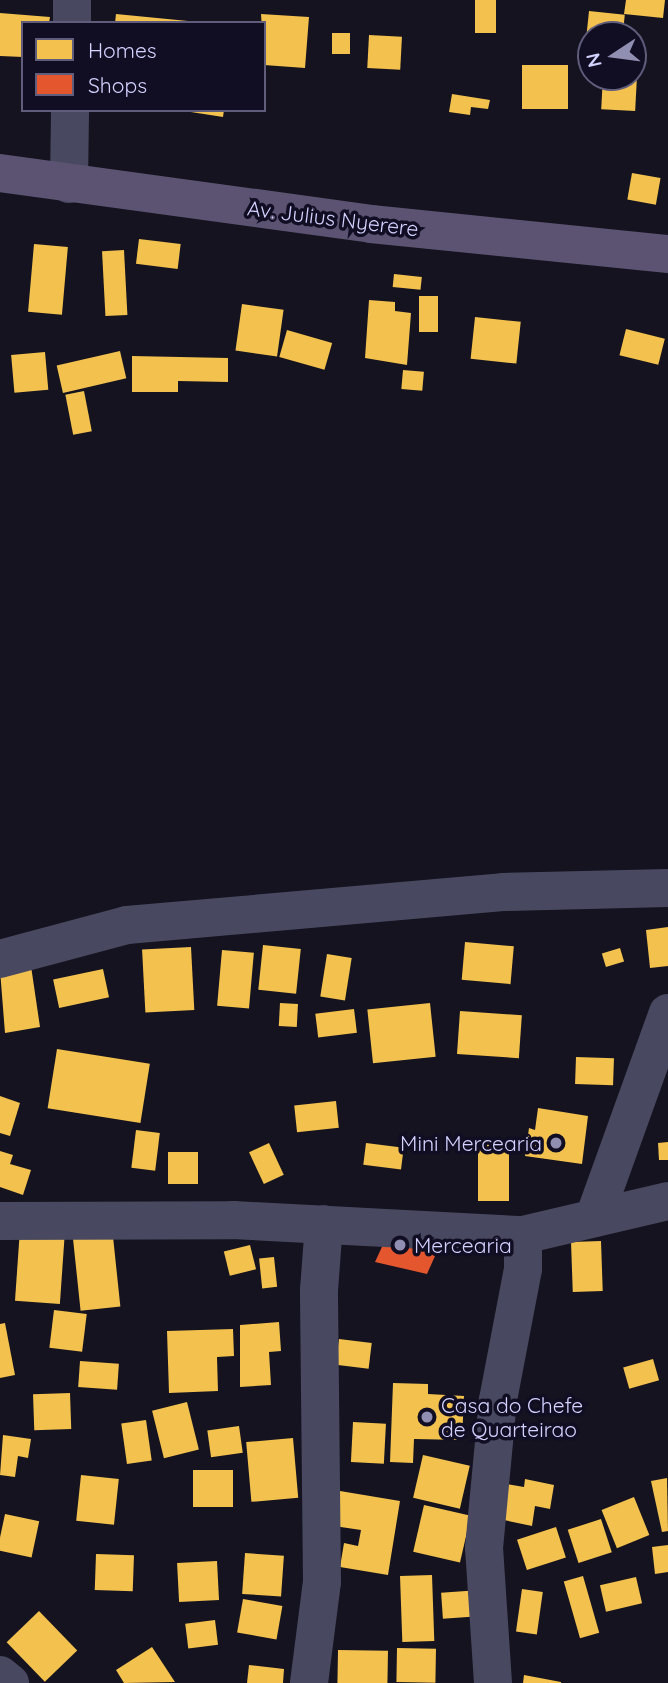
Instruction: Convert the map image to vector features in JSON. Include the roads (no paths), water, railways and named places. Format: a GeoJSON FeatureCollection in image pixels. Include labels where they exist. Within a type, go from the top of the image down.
{"type":"FeatureCollection","features":[{"type":"Feature","properties":{"kind":"main road","name":"Av. Julius Nyerere"},"geometry":{"type":"LineString","coordinates":[[0,173],[371,224],[668,254]]}},
{"type":"Feature","properties":{"kind":"street"},"geometry":{"type":"LineString","coordinates":[[72,0],[72,21]]}},
{"type":"Feature","properties":{"kind":"street"},"geometry":{"type":"LineString","coordinates":[[69,184],[70,112]]}},
{"type":"Feature","properties":{"kind":"street"},"geometry":{"type":"LineString","coordinates":[[0,959],[127,925],[490,893],[668,888]]}},
{"type":"Feature","properties":{"kind":"street"},"geometry":{"type":"LineString","coordinates":[[594,1218],[668,1013]]}},
{"type":"Feature","properties":{"kind":"street"},"geometry":{"type":"LineString","coordinates":[[0,1221],[324,1224],[523,1235],[668,1202]]}},
{"type":"Feature","properties":{"kind":"street"},"geometry":{"type":"LineString","coordinates":[[309,1683],[322,1582],[319,1290],[324,1224]]}},
{"type":"Feature","properties":{"kind":"street"},"geometry":{"type":"LineString","coordinates":[[493,1683],[484,1548],[498,1400],[523,1269],[523,1235]]}},
{"type":"Feature","properties":{"kind":"street"},"geometry":{"type":"LineString","coordinates":[[0,1675],[10,1683]]}},
{"type":"Feature","properties":{"kind":"place","name":"Mini Mercearia"},"geometry":{"type":"Point","coordinates":[556,1143]}},
{"type":"Feature","properties":{"kind":"place","name":"Mercearia"},"geometry":{"type":"Point","coordinates":[400,1245]}},
{"type":"Feature","properties":{"kind":"place","name":"Casa do Chefe de Quarteirao"},"geometry":{"type":"Point","coordinates":[427,1417]}}]}
